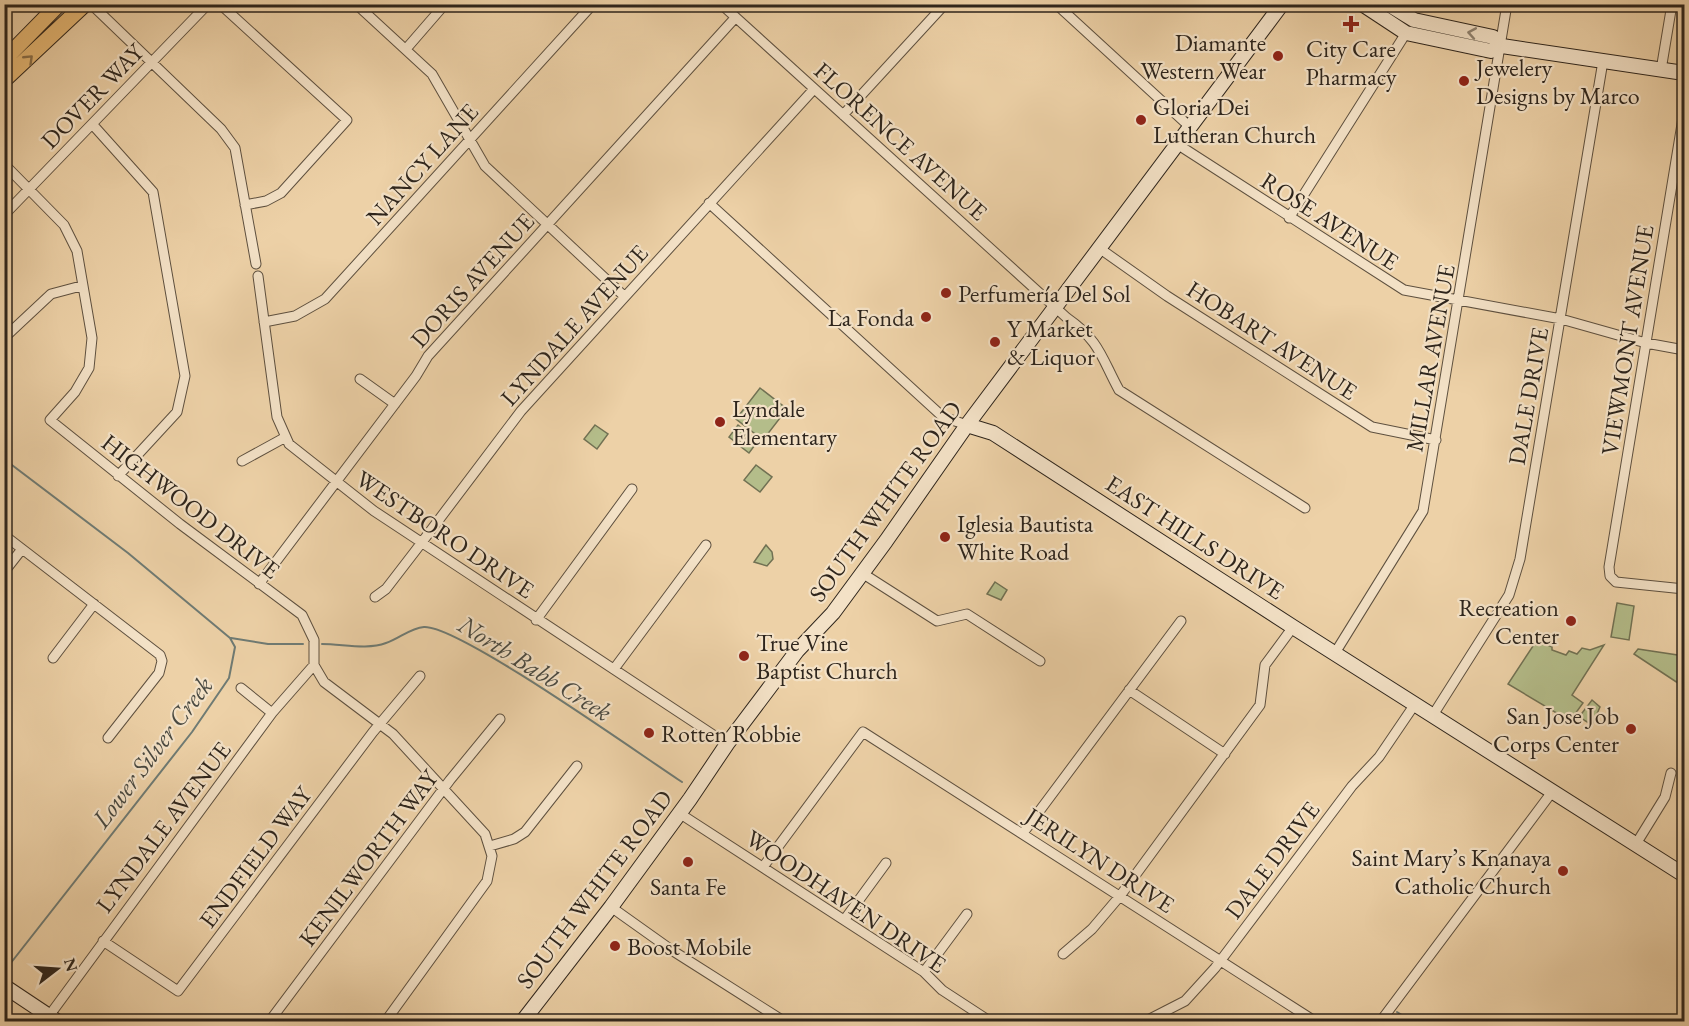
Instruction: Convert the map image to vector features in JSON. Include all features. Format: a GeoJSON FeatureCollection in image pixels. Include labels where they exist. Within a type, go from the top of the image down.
{"type":"FeatureCollection","features":[{"type":"Feature","properties":{"kind":"main road"},"geometry":{"type":"LineString","coordinates":[[4,60],[59,4]]}},
{"type":"Feature","properties":{"kind":"main road"},"geometry":{"type":"LineString","coordinates":[[4,92],[7,79],[85,4]]}},
{"type":"Feature","properties":{"kind":"main road","name":"SOUTH WHITE ROAD"},"geometry":{"type":"LineString","coordinates":[[522,1022],[611,907],[727,744],[797,651],[832,612],[922,493],[967,425],[1282,4]]}},
{"type":"Feature","properties":{"kind":"main road"},"geometry":{"type":"LineString","coordinates":[[1362,4],[1406,33],[1491,51],[1502,46],[1684,73]]}},
{"type":"Feature","properties":{"kind":"main road"},"geometry":{"type":"LineString","coordinates":[[1388,4],[1414,20],[1493,37],[1502,46]]}},
{"type":"Feature","properties":{"kind":"main road"},"geometry":{"type":"LineString","coordinates":[[1406,33],[1414,20]]}},
{"type":"Feature","properties":{"kind":"main road","name":"EAST HILLS DRIVE"},"geometry":{"type":"LineString","coordinates":[[967,425],[993,433],[1684,875]]}},
{"type":"Feature","properties":{"kind":"main road"},"geometry":{"type":"LineString","coordinates":[[4,986],[53,1019]]}},
{"type":"Feature","properties":{"kind":"street"},"geometry":{"type":"LineString","coordinates":[[91,4],[221,129],[235,148],[256,264]]}},
{"type":"Feature","properties":{"kind":"street","name":"DOVER WAY"},"geometry":{"type":"LineString","coordinates":[[4,215],[208,4]]}},
{"type":"Feature","properties":{"kind":"street"},"geometry":{"type":"LineString","coordinates":[[220,4],[347,120],[281,193],[266,201],[245,205]]}},
{"type":"Feature","properties":{"kind":"street"},"geometry":{"type":"LineString","coordinates":[[356,4],[432,74],[485,166],[546,226],[624,296]]}},
{"type":"Feature","properties":{"kind":"street"},"geometry":{"type":"LineString","coordinates":[[406,49],[445,4]]}},
{"type":"Feature","properties":{"kind":"street","name":"NANCY LANE"},"geometry":{"type":"LineString","coordinates":[[264,322],[296,316],[325,300],[593,4]]}},
{"type":"Feature","properties":{"kind":"street","name":"FLORENCE AVENUE"},"geometry":{"type":"LineString","coordinates":[[721,4],[1055,307],[1082,328],[1099,346],[1119,390],[1305,508]]}},
{"type":"Feature","properties":{"kind":"street"},"geometry":{"type":"LineString","coordinates":[[843,115],[945,4]]}},
{"type":"Feature","properties":{"kind":"street"},"geometry":{"type":"LineString","coordinates":[[1056,4],[1190,127]]}},
{"type":"Feature","properties":{"kind":"street","name":"MILLAR AVENUE"},"geometry":{"type":"LineString","coordinates":[[1335,653],[1423,511],[1460,300],[1507,4]]}},
{"type":"Feature","properties":{"kind":"street"},"geometry":{"type":"LineString","coordinates":[[1661,70],[1672,4]]}},
{"type":"Feature","properties":{"kind":"street","name":"DORIS AVENUE"},"geometry":{"type":"LineString","coordinates":[[259,584],[395,404],[428,356],[735,18]]}},
{"type":"Feature","properties":{"kind":"street"},"geometry":{"type":"LineString","coordinates":[[1289,218],[1406,33]]}},
{"type":"Feature","properties":{"kind":"street","name":"DALE DRIVE"},"geometry":{"type":"LineString","coordinates":[[1432,715],[1509,595],[1520,559],[1603,61]]}},
{"type":"Feature","properties":{"kind":"street","name":"LYNDALE AVENUE"},"geometry":{"type":"LineString","coordinates":[[375,597],[386,589],[521,411],[814,89]]}},
{"type":"Feature","properties":{"kind":"street","name":"VIEWMONT AVENUE"},"geometry":{"type":"LineString","coordinates":[[1684,112],[1609,567],[1610,576],[1616,582],[1684,590]]}},
{"type":"Feature","properties":{"kind":"street"},"geometry":{"type":"LineString","coordinates":[[93,124],[153,192],[184,376],[177,412],[118,476]]}},
{"type":"Feature","properties":{"kind":"street","name":"ROSE AVENUE"},"geometry":{"type":"LineString","coordinates":[[1177,144],[1404,290],[1561,319],[1646,343],[1684,350]]}},
{"type":"Feature","properties":{"kind":"street","name":"HIGHWOOD DRIVE"},"geometry":{"type":"LineString","coordinates":[[4,164],[64,225],[77,251],[81,286],[92,338],[89,368],[75,392],[50,420],[118,476],[302,615],[314,640],[314,665]]}},
{"type":"Feature","properties":{"kind":"street","name":"EAST HILLS DRIVE"},"geometry":{"type":"LineString","coordinates":[[709,203],[943,417],[967,425]]}},
{"type":"Feature","properties":{"kind":"street","name":"HOBART AVENUE"},"geometry":{"type":"LineString","coordinates":[[1099,248],[1173,300],[1372,427],[1436,440]]}},
{"type":"Feature","properties":{"kind":"street","name":"WESTBORO DRIVE"},"geometry":{"type":"LineString","coordinates":[[258,276],[277,417],[284,438],[298,453],[335,483],[536,620],[727,744]]}},
{"type":"Feature","properties":{"kind":"street"},"geometry":{"type":"LineString","coordinates":[[4,338],[51,294],[81,286]]}},
{"type":"Feature","properties":{"kind":"street"},"geometry":{"type":"LineString","coordinates":[[360,380],[395,404]]}},
{"type":"Feature","properties":{"kind":"street"},"geometry":{"type":"LineString","coordinates":[[242,461],[284,438]]}},
{"type":"Feature","properties":{"kind":"street"},"geometry":{"type":"LineString","coordinates":[[536,620],[632,489]]}},
{"type":"Feature","properties":{"kind":"street"},"geometry":{"type":"LineString","coordinates":[[4,536],[155,650],[162,661],[159,673],[108,738]]}},
{"type":"Feature","properties":{"kind":"street"},"geometry":{"type":"LineString","coordinates":[[614,669],[706,545]]}},
{"type":"Feature","properties":{"kind":"street"},"geometry":{"type":"LineString","coordinates":[[4,572],[22,549]]}},
{"type":"Feature","properties":{"kind":"street"},"geometry":{"type":"LineString","coordinates":[[862,573],[937,621],[967,614],[1040,661]]}},
{"type":"Feature","properties":{"kind":"street"},"geometry":{"type":"LineString","coordinates":[[53,658],[94,604]]}},
{"type":"Feature","properties":{"kind":"street"},"geometry":{"type":"LineString","coordinates":[[1023,833],[1181,621]]}},
{"type":"Feature","properties":{"kind":"street"},"geometry":{"type":"LineString","coordinates":[[1062,954],[1092,929],[1120,896],[1260,705],[1265,665],[1293,627]]}},
{"type":"Feature","properties":{"kind":"street"},"geometry":{"type":"LineString","coordinates":[[314,665],[324,682],[380,723],[445,788],[486,834],[490,846],[490,869],[479,894],[385,1022]]}},
{"type":"Feature","properties":{"kind":"street","name":"LYNDALE AVENUE"},"geometry":{"type":"LineString","coordinates":[[53,1019],[103,941],[272,713],[314,665]]}},
{"type":"Feature","properties":{"kind":"street","name":"ENDFIELD WAY"},"geometry":{"type":"LineString","coordinates":[[103,941],[178,991],[380,723],[420,676]]}},
{"type":"Feature","properties":{"kind":"street"},"geometry":{"type":"LineString","coordinates":[[241,688],[272,713]]}},
{"type":"Feature","properties":{"kind":"street"},"geometry":{"type":"LineString","coordinates":[[1129,690],[1225,754]]}},
{"type":"Feature","properties":{"kind":"street","name":"DALE DRIVE"},"geometry":{"type":"LineString","coordinates":[[1144,1022],[1185,1001],[1221,961],[1352,786],[1379,757],[1415,704]]}},
{"type":"Feature","properties":{"kind":"street","name":"KENILWORTH WAY"},"geometry":{"type":"LineString","coordinates":[[269,1022],[445,788],[500,719]]}},
{"type":"Feature","properties":{"kind":"street","name":"JERILYN DRIVE"},"geometry":{"type":"LineString","coordinates":[[763,867],[863,732],[1221,961],[1300,1017],[1316,1022]]}},
{"type":"Feature","properties":{"kind":"street"},"geometry":{"type":"LineString","coordinates":[[490,846],[514,839],[525,832],[577,766]]}},
{"type":"Feature","properties":{"kind":"street"},"geometry":{"type":"LineString","coordinates":[[1636,844],[1665,797],[1671,773]]}},
{"type":"Feature","properties":{"kind":"street"},"geometry":{"type":"LineString","coordinates":[[1380,1022],[1552,792]]}},
{"type":"Feature","properties":{"kind":"street","name":"WOODHAVEN DRIVE"},"geometry":{"type":"LineString","coordinates":[[679,813],[924,972],[942,990],[991,1022]]}},
{"type":"Feature","properties":{"kind":"street"},"geometry":{"type":"LineString","coordinates":[[844,919],[886,863]]}},
{"type":"Feature","properties":{"kind":"street"},"geometry":{"type":"LineString","coordinates":[[611,907],[670,949],[785,1022]]}},
{"type":"Feature","properties":{"kind":"street"},"geometry":{"type":"LineString","coordinates":[[924,972],[967,914]]}},
{"type":"Feature","properties":{"kind":"green space"},"geometry":{"type":"Polygon","coordinates":[[[760,388],[787,409],[763,440],[736,419],[760,388]]]}},
{"type":"Feature","properties":{"kind":"green space"},"geometry":{"type":"Polygon","coordinates":[[[595,425],[608,434],[597,449],[584,439],[595,425]]]}},
{"type":"Feature","properties":{"kind":"green space"},"geometry":{"type":"Polygon","coordinates":[[[738,425],[747,432],[738,444],[729,437],[738,425]]]}},
{"type":"Feature","properties":{"kind":"green space"},"geometry":{"type":"Polygon","coordinates":[[[749,434],[758,441],[749,453],[740,446],[749,434]]]}},
{"type":"Feature","properties":{"kind":"green space"},"geometry":{"type":"Polygon","coordinates":[[[756,465],[772,477],[760,492],[744,480],[756,465]]]}},
{"type":"Feature","properties":{"kind":"green space"},"geometry":{"type":"Polygon","coordinates":[[[766,545],[772,552],[773,559],[767,566],[754,562],[766,545]]]}},
{"type":"Feature","properties":{"kind":"green space"},"geometry":{"type":"Polygon","coordinates":[[[995,582],[1007,590],[1001,600],[987,594],[995,582]]]}},
{"type":"Feature","properties":{"kind":"green space"},"geometry":{"type":"Polygon","coordinates":[[[1617,603],[1634,606],[1629,640],[1611,637],[1617,603]]]}},
{"type":"Feature","properties":{"kind":"green space"},"geometry":{"type":"Polygon","coordinates":[[[1537,640],[1552,647],[1552,650],[1566,655],[1569,651],[1577,654],[1582,648],[1590,650],[1604,645],[1572,695],[1583,703],[1570,721],[1508,684],[1537,640]]]}},
{"type":"Feature","properties":{"kind":"green space"},"geometry":{"type":"Polygon","coordinates":[[[1638,649],[1684,656],[1684,687],[1634,654],[1638,649]]]}},
{"type":"Feature","properties":{"kind":"green space"},"geometry":{"type":"Polygon","coordinates":[[[1592,700],[1600,707],[1592,725],[1579,717],[1592,700]]]}},
{"type":"Feature","properties":{"kind":"waterway","name":"Lower Silver Creek"},"geometry":{"type":"LineString","coordinates":[[4,459],[128,553],[230,638],[235,647],[229,678],[192,732],[10,964]]}},
{"type":"Feature","properties":{"kind":"waterway","name":"North Babb Creek"},"geometry":{"type":"LineString","coordinates":[[322,644],[379,645],[414,629],[424,627],[443,632],[510,668],[682,782]]}},
{"type":"Feature","properties":{"kind":"waterway","name":"North Babb Creek"},"geometry":{"type":"LineString","coordinates":[[231,638],[268,644],[303,644]]}},
{"type":"Feature","properties":{"kind":"waterway","name":"North Babb Creek"},"geometry":{"type":"LineString","coordinates":[[1397,1012],[1413,1022]]}},
{"type":"Feature","properties":{"kind":"place","name":"City Care Pharmacy"},"geometry":{"type":"Point","coordinates":[1351,24]}},
{"type":"Feature","properties":{"kind":"place","name":"Diamante Western Wear"},"geometry":{"type":"Point","coordinates":[1278,56]}},
{"type":"Feature","properties":{"kind":"place","name":"Jewelery Designs by Marco"},"geometry":{"type":"Point","coordinates":[1464,81]}},
{"type":"Feature","properties":{"kind":"place","name":"Gloria Dei Lutheran Church"},"geometry":{"type":"Point","coordinates":[1141,120]}},
{"type":"Feature","properties":{"kind":"place","name":"Perfumería Del Sol"},"geometry":{"type":"Point","coordinates":[946,293]}},
{"type":"Feature","properties":{"kind":"place","name":"La Fonda"},"geometry":{"type":"Point","coordinates":[926,317]}},
{"type":"Feature","properties":{"kind":"place","name":"Y Market & Liquor"},"geometry":{"type":"Point","coordinates":[995,342]}},
{"type":"Feature","properties":{"kind":"place","name":"Lyndale Elementary"},"geometry":{"type":"Point","coordinates":[720,422]}},
{"type":"Feature","properties":{"kind":"place","name":"Iglesia Bautista White Road"},"geometry":{"type":"Point","coordinates":[945,537]}},
{"type":"Feature","properties":{"kind":"place","name":"Recreation Center"},"geometry":{"type":"Point","coordinates":[1571,621]}},
{"type":"Feature","properties":{"kind":"place","name":"True Vine Baptist Church"},"geometry":{"type":"Point","coordinates":[744,656]}},
{"type":"Feature","properties":{"kind":"place","name":"San Jose Job Corps Center"},"geometry":{"type":"Point","coordinates":[1631,729]}},
{"type":"Feature","properties":{"kind":"place","name":"Rotten Robbie"},"geometry":{"type":"Point","coordinates":[649,733]}},
{"type":"Feature","properties":{"kind":"place","name":"Santa Fe"},"geometry":{"type":"Point","coordinates":[688,862]}},
{"type":"Feature","properties":{"kind":"place","name":"Saint Mary’s Knanaya Catholic Church"},"geometry":{"type":"Point","coordinates":[1563,871]}},
{"type":"Feature","properties":{"kind":"place","name":"Boost Mobile"},"geometry":{"type":"Point","coordinates":[615,946]}}]}
